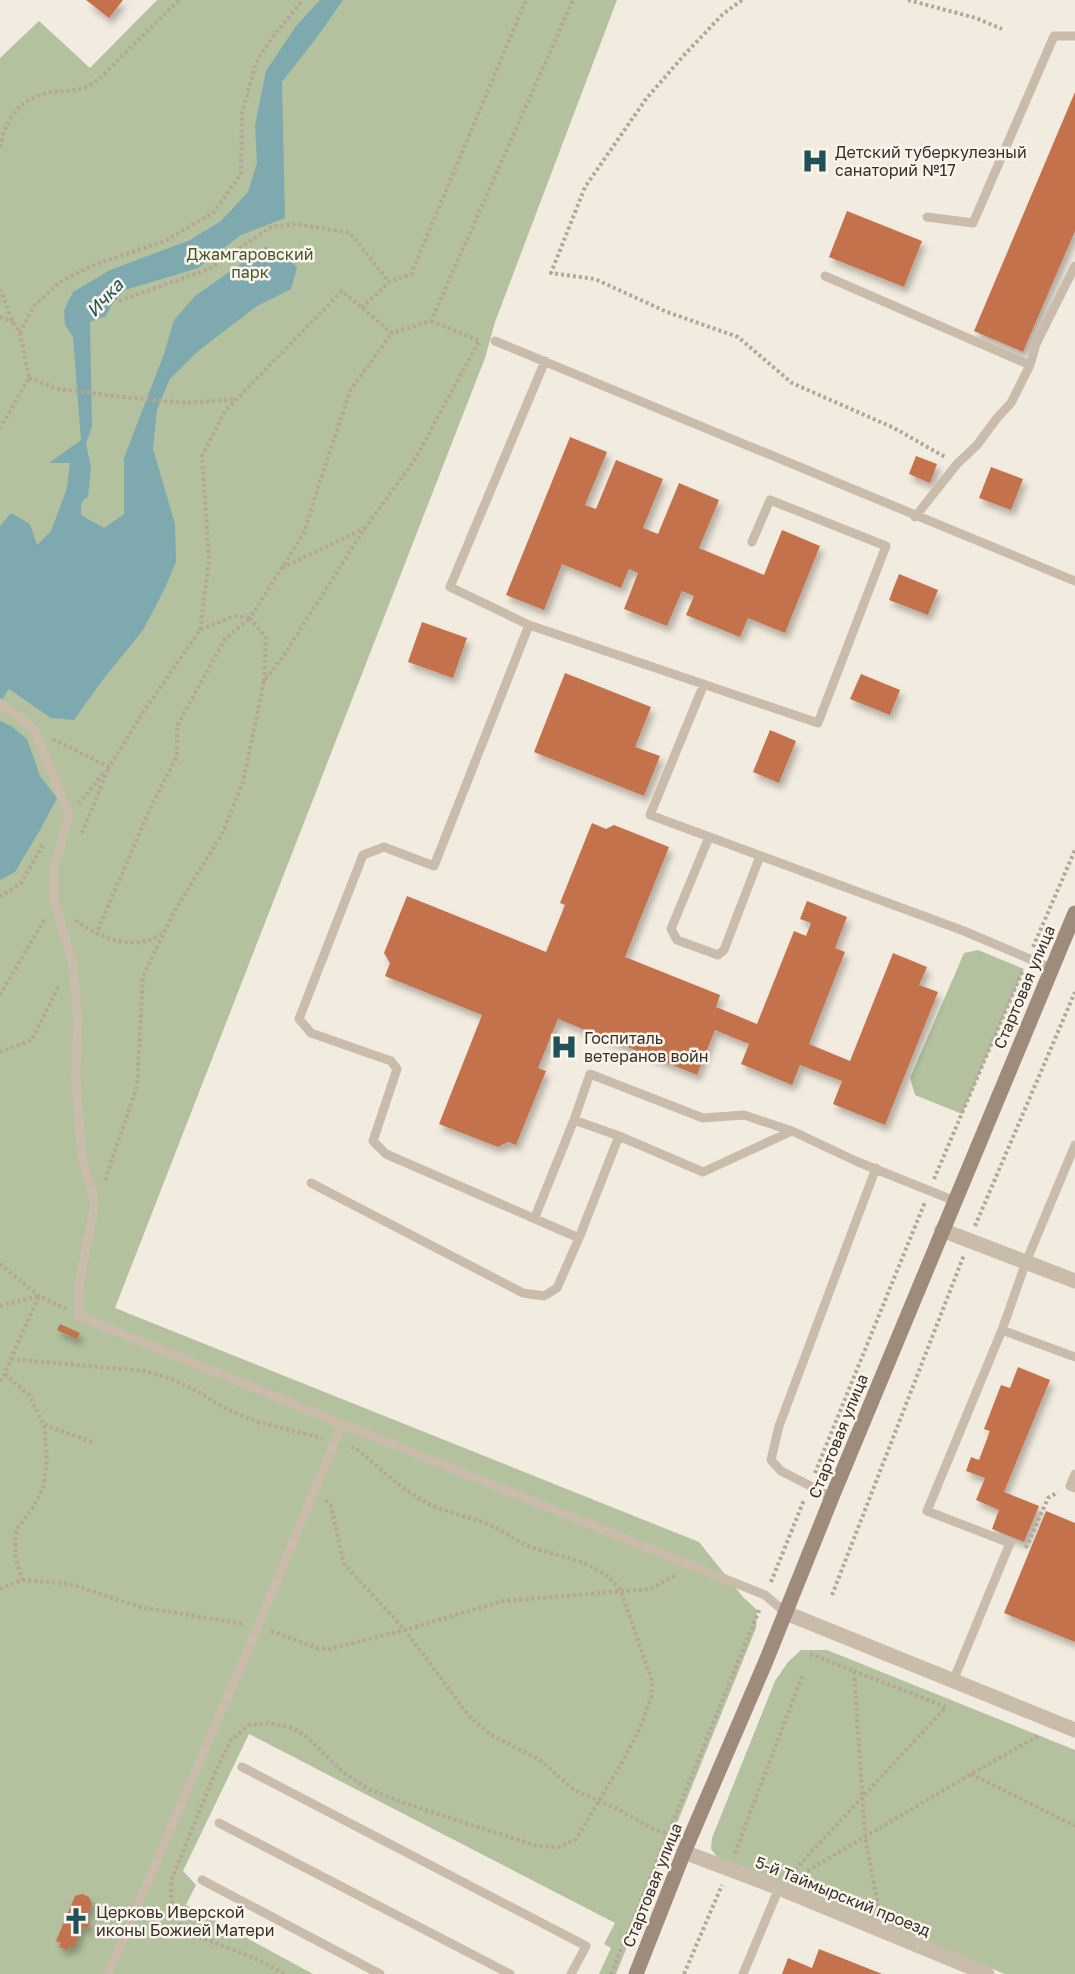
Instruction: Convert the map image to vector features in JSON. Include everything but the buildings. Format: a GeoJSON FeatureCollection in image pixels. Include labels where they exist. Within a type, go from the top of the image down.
{"type":"FeatureCollection","features":[{"type":"Feature","properties":{"kind":"street","name":"Стартовая улица"},"geometry":{"type":"LineString","coordinates":[[636,1974],[684,1852],[786,1613],[942,1230],[1075,913]]}},
{"type":"Feature","properties":{"kind":"street"},"geometry":{"type":"LineString","coordinates":[[942,1230],[1075,1281]]}},
{"type":"Feature","properties":{"kind":"street"},"geometry":{"type":"LineString","coordinates":[[786,1613],[1075,1730]]}},
{"type":"Feature","properties":{"kind":"street","name":"5-й Таймырский проезд"},"geometry":{"type":"LineString","coordinates":[[684,1852],[779,1888],[987,1974]]}},
{"type":"Feature","properties":{"kind":"lane"},"geometry":{"type":"LineString","coordinates":[[927,218],[973,223],[1054,36],[1075,36]]}},
{"type":"Feature","properties":{"kind":"lane"},"geometry":{"type":"LineString","coordinates":[[915,516],[1011,403],[1030,365],[1036,344],[1075,266]]}},
{"type":"Feature","properties":{"kind":"lane"},"geometry":{"type":"LineString","coordinates":[[825,276],[1030,365]]}},
{"type":"Feature","properties":{"kind":"lane"},"geometry":{"type":"LineString","coordinates":[[495,341],[1075,581]]}},
{"type":"Feature","properties":{"kind":"lane"},"geometry":{"type":"LineString","coordinates":[[545,361],[450,587],[529,625],[818,723],[886,546],[770,500],[752,542]]}},
{"type":"Feature","properties":{"kind":"lane"},"geometry":{"type":"LineString","coordinates":[[529,625],[434,866],[384,847],[363,855],[299,1020],[311,1033],[392,1061],[397,1069],[373,1141],[386,1154],[579,1238]]}},
{"type":"Feature","properties":{"kind":"lane"},"geometry":{"type":"LineString","coordinates":[[704,684],[650,815],[964,931],[1051,968]]}},
{"type":"Feature","properties":{"kind":"lane"},"geometry":{"type":"LineString","coordinates":[[2,704],[34,729],[69,815],[54,868],[54,902],[72,961],[78,1019],[76,1076],[82,1158],[95,1203],[79,1285],[79,1316],[765,1594],[786,1613]]}},
{"type":"Feature","properties":{"kind":"lane"},"geometry":{"type":"LineString","coordinates":[[709,837],[671,929],[677,940],[718,955],[724,950],[760,856]]}},
{"type":"Feature","properties":{"kind":"lane"},"geometry":{"type":"LineString","coordinates":[[535,1217],[590,1074],[703,1118],[744,1115],[792,1131],[858,1162],[955,1201]]}},
{"type":"Feature","properties":{"kind":"lane"},"geometry":{"type":"LineString","coordinates":[[574,1120],[619,1136],[703,1172],[792,1131]]}},
{"type":"Feature","properties":{"kind":"lane"},"geometry":{"type":"LineString","coordinates":[[311,1183],[524,1293],[544,1296],[557,1288],[619,1136]]}},
{"type":"Feature","properties":{"kind":"lane"},"geometry":{"type":"LineString","coordinates":[[953,1681],[1010,1543],[927,1510],[1002,1330],[1026,1262],[1075,1145]]}},
{"type":"Feature","properties":{"kind":"lane"},"geometry":{"type":"LineString","coordinates":[[832,1497],[781,1471],[771,1460],[779,1426],[876,1168]]}},
{"type":"Feature","properties":{"kind":"lane"},"geometry":{"type":"LineString","coordinates":[[1002,1330],[1075,1357]]}},
{"type":"Feature","properties":{"kind":"lane"},"geometry":{"type":"LineString","coordinates":[[108,1974],[342,1424]]}},
{"type":"Feature","properties":{"kind":"lane"},"geometry":{"type":"LineString","coordinates":[[1073,1487],[1075,1474]]}},
{"type":"Feature","properties":{"kind":"lane"},"geometry":{"type":"LineString","coordinates":[[242,1767],[586,1946],[571,1974]]}},
{"type":"Feature","properties":{"kind":"lane"},"geometry":{"type":"LineString","coordinates":[[219,1823],[510,1974]]}},
{"type":"Feature","properties":{"kind":"lane"},"geometry":{"type":"LineString","coordinates":[[202,1880],[380,1974]]}},
{"type":"Feature","properties":{"kind":"lane"},"geometry":{"type":"LineString","coordinates":[[743,1974],[779,1888]]}},
{"type":"Feature","properties":{"kind":"path"},"geometry":{"type":"LineString","coordinates":[[0,147],[14,111],[28,100],[46,93],[83,88],[99,79],[179,0]]}},
{"type":"Feature","properties":{"kind":"path"},"geometry":{"type":"LineString","coordinates":[[20,333],[34,306],[60,282],[91,266],[165,241],[213,212],[241,174],[242,113],[256,63],[271,39],[303,0]]}},
{"type":"Feature","properties":{"kind":"path"},"geometry":{"type":"LineString","coordinates":[[362,308],[389,282],[411,274],[526,0]]}},
{"type":"Feature","properties":{"kind":"path"},"geometry":{"type":"LineString","coordinates":[[431,321],[573,0]]}},
{"type":"Feature","properties":{"kind":"path"},"geometry":{"type":"LineString","coordinates":[[742,0],[723,14],[685,54],[640,109],[585,187],[551,273],[596,279],[667,312],[738,337],[792,383],[894,428],[957,464]]}},
{"type":"Feature","properties":{"kind":"path"},"geometry":{"type":"LineString","coordinates":[[908,0],[976,18],[1002,29]]}},
{"type":"Feature","properties":{"kind":"path"},"geometry":{"type":"LineString","coordinates":[[119,301],[209,268],[271,227],[296,224],[350,233],[389,282]]}},
{"type":"Feature","properties":{"kind":"path"},"geometry":{"type":"LineString","coordinates":[[0,289],[13,322],[20,333],[28,378],[0,428]]}},
{"type":"Feature","properties":{"kind":"path"},"geometry":{"type":"LineString","coordinates":[[0,897],[21,883],[48,835],[69,815],[109,767],[144,711],[200,630],[209,560],[202,456],[225,411],[342,291],[392,333]]}},
{"type":"Feature","properties":{"kind":"path"},"geometry":{"type":"LineString","coordinates":[[0,317],[13,322]]}},
{"type":"Feature","properties":{"kind":"path"},"geometry":{"type":"LineString","coordinates":[[96,934],[150,809],[177,756],[177,726],[225,639],[250,618],[304,533],[351,389],[392,333],[431,321],[480,341],[495,341]]}},
{"type":"Feature","properties":{"kind":"path"},"geometry":{"type":"LineString","coordinates":[[264,681],[282,658],[365,528],[414,461],[480,341]]}},
{"type":"Feature","properties":{"kind":"path"},"geometry":{"type":"LineString","coordinates":[[28,378],[58,389],[122,397],[187,403],[236,399]]}},
{"type":"Feature","properties":{"kind":"path"},"geometry":{"type":"LineString","coordinates":[[282,568],[365,528]]}},
{"type":"Feature","properties":{"kind":"path"},"geometry":{"type":"LineString","coordinates":[[95,1203],[113,1160],[138,1086],[143,976],[174,912],[223,832],[243,782],[264,681],[266,638],[250,618],[234,616],[200,630]]}},
{"type":"Feature","properties":{"kind":"path"},"geometry":{"type":"LineString","coordinates":[[34,729],[109,767]]}},
{"type":"Feature","properties":{"kind":"path"},"geometry":{"type":"LineString","coordinates":[[79,841],[109,767]]}},
{"type":"Feature","properties":{"kind":"path"},"geometry":{"type":"LineString","coordinates":[[611,1974],[930,1190],[1075,850]]}},
{"type":"Feature","properties":{"kind":"path"},"geometry":{"type":"LineString","coordinates":[[0,995],[54,902]]}},
{"type":"Feature","properties":{"kind":"path"},"geometry":{"type":"LineString","coordinates":[[73,912],[77,921],[96,934],[124,942],[150,940],[164,932]]}},
{"type":"Feature","properties":{"kind":"path"},"geometry":{"type":"LineString","coordinates":[[0,1052],[32,1040],[72,961]]}},
{"type":"Feature","properties":{"kind":"path"},"geometry":{"type":"LineString","coordinates":[[832,1595],[969,1241],[1075,992]]}},
{"type":"Feature","properties":{"kind":"path"},"geometry":{"type":"LineString","coordinates":[[0,1264],[39,1296],[79,1316]]}},
{"type":"Feature","properties":{"kind":"path"},"geometry":{"type":"LineString","coordinates":[[0,1306],[39,1296]]}},
{"type":"Feature","properties":{"kind":"path"},"geometry":{"type":"LineString","coordinates":[[0,1381],[39,1296]]}},
{"type":"Feature","properties":{"kind":"path"},"geometry":{"type":"LineString","coordinates":[[11,1359],[144,1371],[169,1378],[197,1391],[228,1410],[258,1422],[335,1440],[358,1450],[412,1494],[429,1504],[489,1525],[528,1545],[562,1555],[602,1571],[621,1591],[647,1663],[652,1681],[651,1698],[629,1750],[576,1839],[559,1847],[537,1846],[370,1790],[344,1773],[308,1738],[293,1728],[268,1723],[249,1725],[231,1740],[217,1768],[171,1881],[171,1899],[175,1916],[183,1928],[194,1936],[265,1963],[284,1974]]}},
{"type":"Feature","properties":{"kind":"path"},"geometry":{"type":"LineString","coordinates":[[5,1374],[29,1395],[44,1425],[47,1460],[43,1488],[34,1506],[16,1530],[15,1556],[22,1580]]}},
{"type":"Feature","properties":{"kind":"path"},"geometry":{"type":"LineString","coordinates":[[44,1425],[93,1442]]}},
{"type":"Feature","properties":{"kind":"path"},"geometry":{"type":"LineString","coordinates":[[1010,1543],[1021,1548],[1027,1546],[1048,1498],[1073,1487]]}},
{"type":"Feature","properties":{"kind":"path"},"geometry":{"type":"LineString","coordinates":[[314,1492],[325,1498],[331,1506],[344,1564],[405,1630],[469,1716],[491,1735],[540,1760],[574,1790],[618,1809],[653,1829],[668,1834]]}},
{"type":"Feature","properties":{"kind":"path"},"geometry":{"type":"LineString","coordinates":[[0,1589],[22,1580],[70,1584],[140,1607],[258,1626],[317,1648],[329,1648],[405,1630],[503,1601],[650,1589],[695,1566]]}},
{"type":"Feature","properties":{"kind":"path"},"geometry":{"type":"LineString","coordinates":[[779,1888],[946,1707],[810,1654]]}},
{"type":"Feature","properties":{"kind":"path"},"geometry":{"type":"LineString","coordinates":[[854,1671],[865,1837],[883,1931]]}},
{"type":"Feature","properties":{"kind":"path"},"geometry":{"type":"LineString","coordinates":[[684,1974],[729,1869],[803,1674]]}},
{"type":"Feature","properties":{"kind":"path"},"geometry":{"type":"LineString","coordinates":[[779,1888],[1060,1724]]}},
{"type":"Feature","properties":{"kind":"path"},"geometry":{"type":"LineString","coordinates":[[971,1774],[1075,1826]]}},
{"type":"Feature","properties":{"kind":"green space","name":"Джамгаровский парк"},"geometry":{"type":"Polygon","coordinates":[[[157,0],[617,0],[495,322],[485,358],[115,1308],[699,1542],[743,1597],[757,1610],[756,1628],[616,1974],[599,1974],[611,1948],[604,1944],[615,1923],[249,1734],[183,1871],[196,1885],[186,1905],[313,1974],[0,1974],[0,58],[39,21],[90,68],[157,0]]]}},
{"type":"Feature","properties":{"kind":"green space"},"geometry":{"type":"Polygon","coordinates":[[[978,950],[1024,969],[962,1114],[915,1095],[910,1078],[964,953],[978,950]]]}},
{"type":"Feature","properties":{"kind":"green space"},"geometry":{"type":"Polygon","coordinates":[[[801,1650],[827,1650],[1075,1750],[1075,1974],[1005,1974],[717,1857],[711,1849],[712,1838],[775,1681],[788,1662],[801,1650]]]}},
{"type":"Feature","properties":{"kind":"water","name":"Ичка"},"geometry":{"type":"Polygon","coordinates":[[[320,0],[343,0],[282,82],[285,218],[241,235],[198,268],[125,290],[112,304],[106,316],[90,322],[92,426],[86,444],[91,467],[88,497],[82,502],[81,515],[104,528],[124,514],[124,458],[164,354],[174,320],[195,296],[265,247],[285,253],[297,268],[291,289],[257,306],[197,352],[169,380],[157,410],[153,449],[175,524],[176,562],[164,590],[143,630],[74,720],[51,718],[9,689],[0,703],[0,526],[11,513],[30,524],[37,545],[51,531],[67,488],[70,463],[49,463],[81,440],[73,337],[65,325],[64,310],[73,292],[110,270],[190,240],[221,221],[248,192],[257,163],[255,125],[266,71],[296,26],[320,0]]]}},
{"type":"Feature","properties":{"kind":"water"},"geometry":{"type":"Polygon","coordinates":[[[0,721],[11,726],[27,739],[40,776],[57,798],[15,872],[0,880],[0,721]]]}},
{"type":"Feature","properties":{"kind":"place","name":"Детский туберкулезный санаторий №17"},"geometry":{"type":"Point","coordinates":[815,161]}},
{"type":"Feature","properties":{"kind":"place","name":"Госпиталь ветеранов войн"},"geometry":{"type":"Point","coordinates":[564,1047]}},
{"type":"Feature","properties":{"kind":"place","name":"Церковь Иверской иконы Божией Матери"},"geometry":{"type":"Point","coordinates":[76,1921]}}]}
